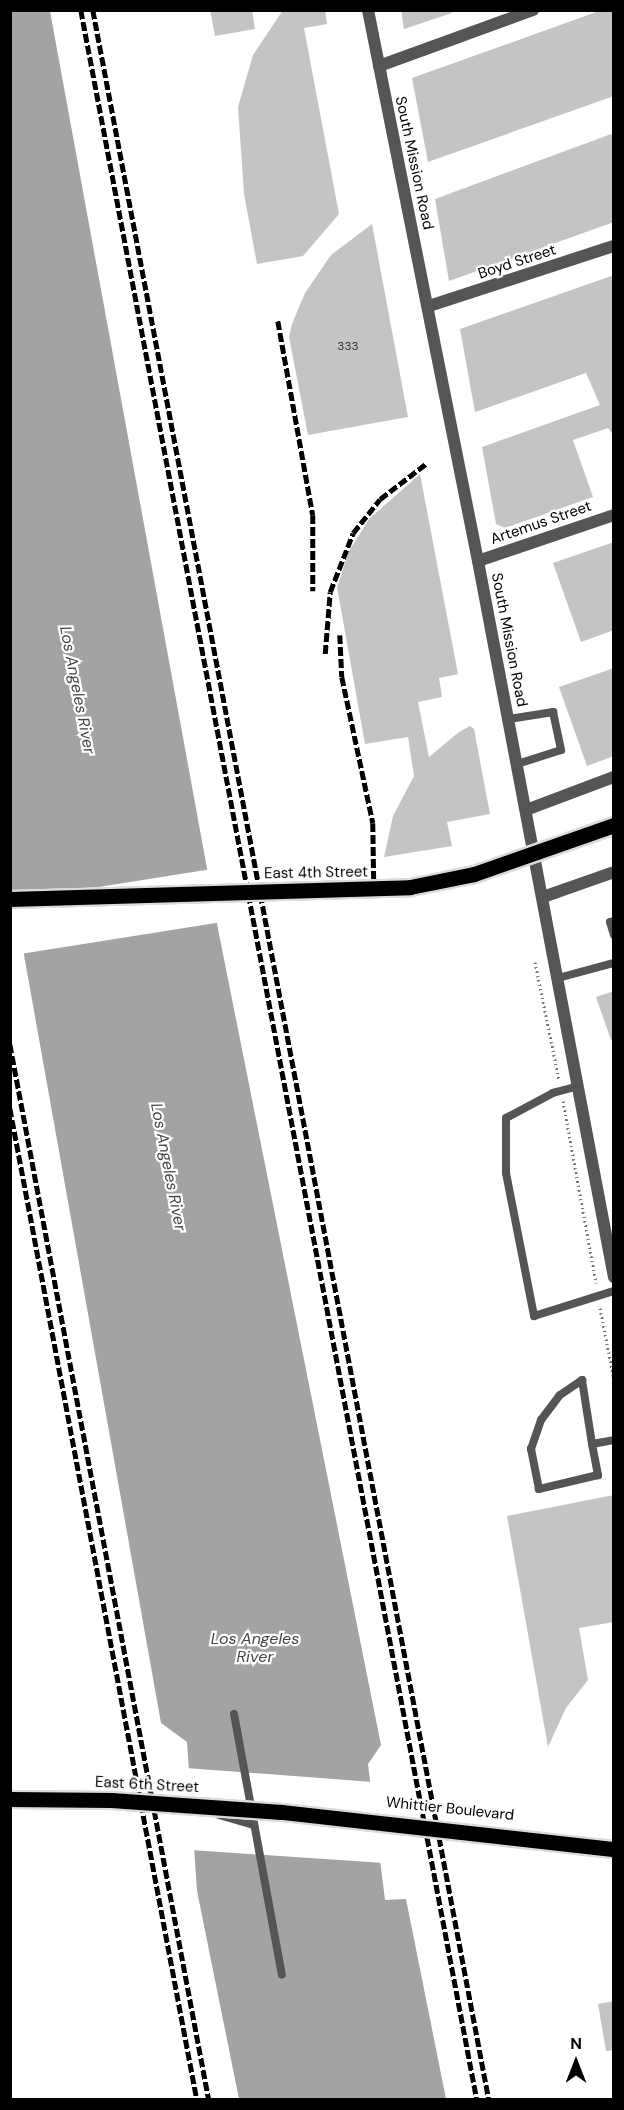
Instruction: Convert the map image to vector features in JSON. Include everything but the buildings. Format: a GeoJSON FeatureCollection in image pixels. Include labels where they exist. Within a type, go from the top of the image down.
{"type":"FeatureCollection","features":[{"type":"Feature","properties":{"kind":"main road","name":"East 4th Street"},"geometry":{"type":"LineString","coordinates":[[10,899],[410,887],[493,868],[614,825]]}},
{"type":"Feature","properties":{"kind":"main road","name":"East 6th Street"},"geometry":{"type":"LineString","coordinates":[[10,1799],[111,1800],[282,1812]]}},
{"type":"Feature","properties":{"kind":"main road","name":"Whittier Boulevard"},"geometry":{"type":"LineString","coordinates":[[282,1812],[614,1849]]}},
{"type":"Feature","properties":{"kind":"street","name":"South Mission Road"},"geometry":{"type":"LineString","coordinates":[[368,10],[429,306],[614,1277]]}},
{"type":"Feature","properties":{"kind":"street"},"geometry":{"type":"LineString","coordinates":[[379,66],[533,10]]}},
{"type":"Feature","properties":{"kind":"street","name":"Boyd Street"},"geometry":{"type":"LineString","coordinates":[[429,306],[614,246]]}},
{"type":"Feature","properties":{"kind":"street","name":"Artemus Street"},"geometry":{"type":"LineString","coordinates":[[478,561],[614,515]]}},
{"type":"Feature","properties":{"kind":"street"},"geometry":{"type":"LineString","coordinates":[[526,810],[614,777]]}},
{"type":"Feature","properties":{"kind":"street"},"geometry":{"type":"LineString","coordinates":[[543,897],[614,872]]}},
{"type":"Feature","properties":{"kind":"lane"},"geometry":{"type":"LineString","coordinates":[[509,719],[553,712],[561,750],[517,764]]}},
{"type":"Feature","properties":{"kind":"lane"},"geometry":{"type":"LineString","coordinates":[[614,921],[614,935]]}},
{"type":"Feature","properties":{"kind":"lane"},"geometry":{"type":"LineString","coordinates":[[558,978],[614,963]]}},
{"type":"Feature","properties":{"kind":"lane"},"geometry":{"type":"LineString","coordinates":[[579,1086],[561,1091],[506,1118],[506,1173],[534,1316],[614,1291]]}},
{"type":"Feature","properties":{"kind":"lane"},"geometry":{"type":"LineString","coordinates":[[582,1380],[592,1444],[598,1475],[539,1489],[531,1449],[541,1420],[560,1395],[582,1380]]}},
{"type":"Feature","properties":{"kind":"lane"},"geometry":{"type":"LineString","coordinates":[[592,1444],[614,1440]]}},
{"type":"Feature","properties":{"kind":"lane"},"geometry":{"type":"LineString","coordinates":[[234,1714],[282,1975]]}},
{"type":"Feature","properties":{"kind":"lane"},"geometry":{"type":"LineString","coordinates":[[219,1815],[253,1825]]}},
{"type":"Feature","properties":{"kind":"path"},"geometry":{"type":"LineString","coordinates":[[535,963],[614,1380]]}},
{"type":"Feature","properties":{"kind":"water","name":"Los Angeles River"},"geometry":{"type":"Polygon","coordinates":[[[10,11],[50,11],[219,934],[381,1745],[368,1764],[385,1900],[406,1899],[446,2099],[239,2099],[197,1891],[187,1742],[161,1723],[11,882],[10,11]]]}},
{"type":"Feature","properties":{"kind":"pier"},"geometry":{"type":"Polygon","coordinates":[[[212,869],[220,922],[22,954],[13,900],[212,869]]]}},
{"type":"Feature","properties":{"kind":"pier"},"geometry":{"type":"Polygon","coordinates":[[[186,1768],[373,1782],[384,1863],[191,1850],[186,1768]]]}},
{"type":"Feature","properties":{"kind":"railway"},"geometry":{"type":"LineString","coordinates":[[81,10],[477,2100]]}},
{"type":"Feature","properties":{"kind":"railway"},"geometry":{"type":"LineString","coordinates":[[93,10],[489,2100]]}},
{"type":"Feature","properties":{"kind":"railway"},"geometry":{"type":"LineString","coordinates":[[278,321],[313,515],[313,591]]}},
{"type":"Feature","properties":{"kind":"railway"},"geometry":{"type":"LineString","coordinates":[[325,654],[330,592],[353,533],[380,499],[427,463]]}},
{"type":"Feature","properties":{"kind":"railway"},"geometry":{"type":"LineString","coordinates":[[340,635],[342,677],[373,823],[374,890]]}},
{"type":"Feature","properties":{"kind":"railway"},"geometry":{"type":"LineString","coordinates":[[10,1044],[209,2100]]}},
{"type":"Feature","properties":{"kind":"railway"},"geometry":{"type":"LineString","coordinates":[[10,1108],[197,2100]]}}]}
